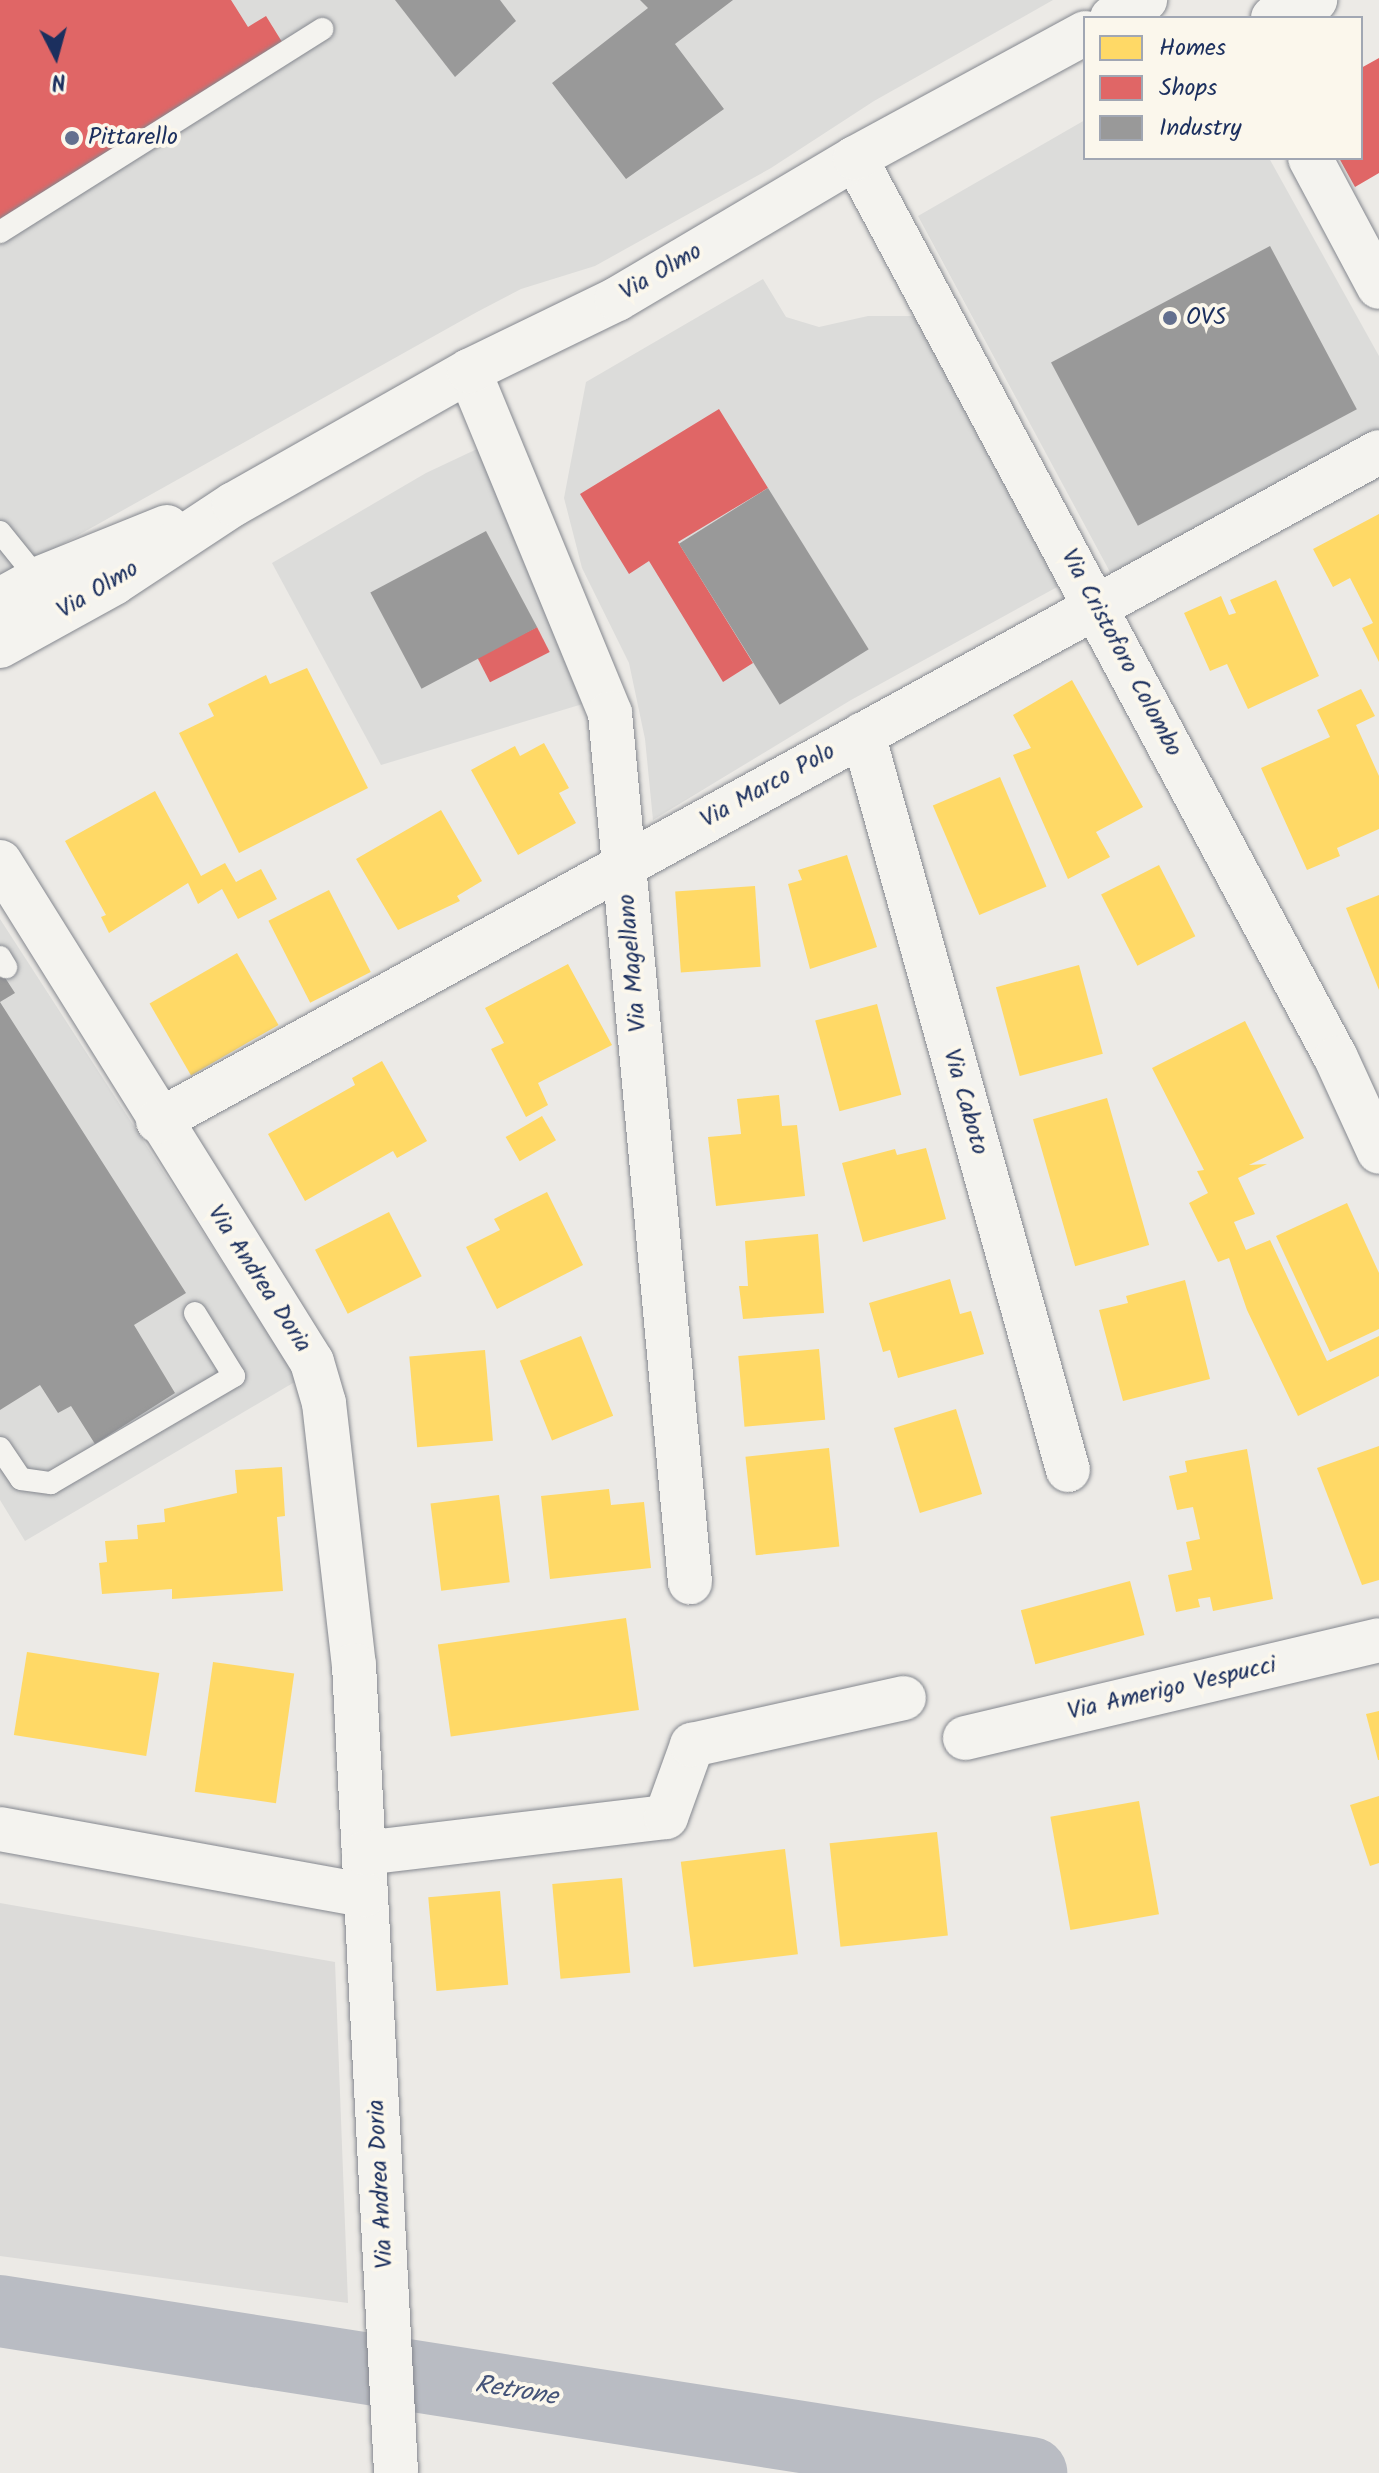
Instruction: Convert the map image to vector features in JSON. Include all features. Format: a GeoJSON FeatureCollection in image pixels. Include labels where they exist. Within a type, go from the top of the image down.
{"type":"FeatureCollection","features":[{"type":"Feature","properties":{"kind":"street"},"geometry":{"type":"LineString","coordinates":[[1116,16],[1145,0]]}},
{"type":"Feature","properties":{"kind":"street"},"geometry":{"type":"LineString","coordinates":[[1278,16],[1315,0]]}},
{"type":"Feature","properties":{"kind":"street","name":"Via Olmo"},"geometry":{"type":"LineString","coordinates":[[0,646],[114,583],[234,504],[469,371],[617,299],[855,158],[1083,34]]}},
{"type":"Feature","properties":{"kind":"street","name":"Via Cristoforo Colombo"},"geometry":{"type":"LineString","coordinates":[[855,158],[1336,1058],[1379,1152]]}},
{"type":"Feature","properties":{"kind":"street"},"geometry":{"type":"LineString","coordinates":[[1311,160],[1379,287]]}},
{"type":"Feature","properties":{"kind":"street","name":"Via Magellano"},"geometry":{"type":"LineString","coordinates":[[469,371],[610,713],[690,1582]]}},
{"type":"Feature","properties":{"kind":"street","name":"Via Marco Polo"},"geometry":{"type":"LineString","coordinates":[[158,1121],[1379,452]]}},
{"type":"Feature","properties":{"kind":"street","name":"Via Olmo"},"geometry":{"type":"LineString","coordinates":[[0,600],[38,579],[234,504]]}},
{"type":"Feature","properties":{"kind":"street","name":"Via Caboto"},"geometry":{"type":"LineString","coordinates":[[863,734],[1068,1470]]}},
{"type":"Feature","properties":{"kind":"street","name":"Via Andrea Doria"},"geometry":{"type":"LineString","coordinates":[[0,862],[158,1121],[312,1362],[324,1403],[354,1665],[396,2473]]}},
{"type":"Feature","properties":{"kind":"street","name":"Via Amerigo Vespucci"},"geometry":{"type":"LineString","coordinates":[[965,1738],[1379,1640]]}},
{"type":"Feature","properties":{"kind":"street"},"geometry":{"type":"LineString","coordinates":[[0,1829],[364,1874],[666,1817],[692,1745],[904,1698]]}},
{"type":"Feature","properties":{"kind":"lane"},"geometry":{"type":"LineString","coordinates":[[0,232],[322,29]]}},
{"type":"Feature","properties":{"kind":"lane"},"geometry":{"type":"LineString","coordinates":[[0,532],[38,579]]}},
{"type":"Feature","properties":{"kind":"lane"},"geometry":{"type":"LineString","coordinates":[[0,1448],[21,1479],[51,1483],[234,1376],[195,1313]]}},
{"type":"Feature","properties":{"kind":"shaded area"},"geometry":{"type":"Polygon","coordinates":[[[0,0],[1053,0],[874,101],[771,168],[595,266],[521,289],[477,312],[0,579],[0,0]]]}},
{"type":"Feature","properties":{"kind":"shaded area"},"geometry":{"type":"Polygon","coordinates":[[[1083,121],[1083,160],[1270,160],[1379,356],[1379,480],[1124,598],[918,216],[1083,121]]]}},
{"type":"Feature","properties":{"kind":"shaded area"},"geometry":{"type":"Polygon","coordinates":[[[763,279],[786,317],[819,327],[868,316],[914,316],[1070,580],[851,700],[653,820],[645,739],[629,663],[582,568],[564,498],[586,382],[763,279]]]}},
{"type":"Feature","properties":{"kind":"shaded area"},"geometry":{"type":"Polygon","coordinates":[[[477,449],[586,703],[381,765],[272,563],[426,473],[477,449]]]}},
{"type":"Feature","properties":{"kind":"shaded area"},"geometry":{"type":"Polygon","coordinates":[[[0,919],[298,1380],[25,1541],[0,1500],[0,919]]]}},
{"type":"Feature","properties":{"kind":"shaded area"},"geometry":{"type":"Polygon","coordinates":[[[0,1903],[335,1962],[348,2303],[0,2256],[0,1903]]]}},
{"type":"Feature","properties":{"kind":"building: Homes"},"geometry":{"type":"Polygon","coordinates":[[[1379,514],[1379,662],[1362,628],[1373,623],[1350,578],[1333,587],[1313,549],[1379,514]]]}},
{"type":"Feature","properties":{"kind":"building: Homes"},"geometry":{"type":"Polygon","coordinates":[[[1276,580],[1319,676],[1248,709],[1227,664],[1210,671],[1184,613],[1221,596],[1229,615],[1236,613],[1230,600],[1276,580]]]}},
{"type":"Feature","properties":{"kind":"building: Homes"},"geometry":{"type":"Polygon","coordinates":[[[307,668],[368,788],[239,853],[179,733],[214,716],[208,704],[266,675],[270,684],[307,668]]]}},
{"type":"Feature","properties":{"kind":"building: Homes"},"geometry":{"type":"Polygon","coordinates":[[[1072,680],[1143,807],[1096,832],[1110,857],[1068,879],[1013,755],[1031,748],[1013,715],[1072,680]]]}},
{"type":"Feature","properties":{"kind":"building: Homes"},"geometry":{"type":"Polygon","coordinates":[[[1361,689],[1375,716],[1356,725],[1379,776],[1379,829],[1337,848],[1340,856],[1307,870],[1261,768],[1330,737],[1317,710],[1361,689]]]}},
{"type":"Feature","properties":{"kind":"building: Homes"},"geometry":{"type":"Polygon","coordinates":[[[544,743],[569,788],[559,793],[576,823],[518,855],[471,770],[515,746],[520,756],[544,743]]]}},
{"type":"Feature","properties":{"kind":"building: Homes"},"geometry":{"type":"Polygon","coordinates":[[[1000,777],[1046,887],[979,915],[933,806],[1000,777]]]}},
{"type":"Feature","properties":{"kind":"building: Homes"},"geometry":{"type":"Polygon","coordinates":[[[155,791],[201,876],[225,863],[236,882],[261,869],[277,899],[238,919],[222,889],[198,904],[188,883],[109,933],[101,917],[106,915],[65,841],[155,791]]]}},
{"type":"Feature","properties":{"kind":"building: Homes"},"geometry":{"type":"Polygon","coordinates":[[[441,810],[482,881],[457,896],[460,901],[398,930],[356,859],[441,810]]]}},
{"type":"Feature","properties":{"kind":"building: Homes"},"geometry":{"type":"Polygon","coordinates":[[[847,855],[877,947],[810,969],[788,884],[802,880],[798,870],[847,855]]]}},
{"type":"Feature","properties":{"kind":"building: Homes"},"geometry":{"type":"Polygon","coordinates":[[[1159,865],[1195,936],[1137,966],[1101,895],[1159,865]]]}},
{"type":"Feature","properties":{"kind":"building: Homes"},"geometry":{"type":"Polygon","coordinates":[[[755,886],[761,967],[681,972],[675,892],[755,886]]]}},
{"type":"Feature","properties":{"kind":"building: Homes"},"geometry":{"type":"Polygon","coordinates":[[[329,890],[371,972],[310,1003],[268,921],[329,890]]]}},
{"type":"Feature","properties":{"kind":"building: Homes"},"geometry":{"type":"Polygon","coordinates":[[[1379,895],[1379,990],[1346,908],[1379,895]]]}},
{"type":"Feature","properties":{"kind":"building: Homes"},"geometry":{"type":"Polygon","coordinates":[[[237,953],[278,1025],[191,1075],[150,1004],[237,953]]]}},
{"type":"Feature","properties":{"kind":"building: Homes"},"geometry":{"type":"Polygon","coordinates":[[[568,964],[612,1045],[538,1083],[548,1105],[526,1117],[491,1049],[504,1043],[485,1008],[568,964]]]}},
{"type":"Feature","properties":{"kind":"building: Homes"},"geometry":{"type":"Polygon","coordinates":[[[1079,965],[1103,1054],[1020,1076],[996,987],[1079,965]]]}},
{"type":"Feature","properties":{"kind":"building: Homes"},"geometry":{"type":"Polygon","coordinates":[[[877,1004],[901,1095],[840,1111],[815,1021],[877,1004]]]}},
{"type":"Feature","properties":{"kind":"building: Homes"},"geometry":{"type":"Polygon","coordinates":[[[1245,1021],[1304,1138],[1249,1165],[1267,1164],[1238,1178],[1255,1214],[1234,1222],[1246,1250],[1270,1240],[1327,1361],[1379,1336],[1379,1376],[1298,1416],[1247,1310],[1229,1258],[1218,1262],[1189,1203],[1208,1193],[1197,1171],[1204,1170],[1152,1068],[1245,1021]]]}},
{"type":"Feature","properties":{"kind":"building: Homes"},"geometry":{"type":"Polygon","coordinates":[[[382,1061],[427,1141],[397,1158],[393,1151],[305,1201],[268,1134],[355,1085],[352,1078],[382,1061]]]}},
{"type":"Feature","properties":{"kind":"building: Homes"},"geometry":{"type":"Polygon","coordinates":[[[779,1095],[782,1126],[797,1125],[805,1196],[716,1206],[708,1137],[741,1134],[737,1099],[779,1095]]]}},
{"type":"Feature","properties":{"kind":"building: Homes"},"geometry":{"type":"Polygon","coordinates":[[[1107,1098],[1149,1245],[1075,1266],[1033,1119],[1107,1098]]]}},
{"type":"Feature","properties":{"kind":"building: Homes"},"geometry":{"type":"Polygon","coordinates":[[[542,1116],[556,1140],[520,1161],[506,1137],[542,1116]]]}},
{"type":"Feature","properties":{"kind":"building: Homes"},"geometry":{"type":"Polygon","coordinates":[[[926,1148],[946,1219],[863,1242],[842,1163],[895,1149],[897,1155],[926,1148]]]}},
{"type":"Feature","properties":{"kind":"building: Homes"},"geometry":{"type":"Polygon","coordinates":[[[547,1192],[583,1265],[497,1309],[466,1247],[500,1230],[494,1219],[547,1192]]]}},
{"type":"Feature","properties":{"kind":"building: Homes"},"geometry":{"type":"Polygon","coordinates":[[[1347,1203],[1379,1273],[1379,1329],[1330,1352],[1276,1236],[1347,1203]]]}},
{"type":"Feature","properties":{"kind":"building: Homes"},"geometry":{"type":"Polygon","coordinates":[[[389,1212],[422,1276],[348,1314],[315,1250],[389,1212]]]}},
{"type":"Feature","properties":{"kind":"building: Homes"},"geometry":{"type":"Polygon","coordinates":[[[818,1234],[824,1313],[743,1319],[739,1286],[748,1286],[745,1241],[818,1234]]]}},
{"type":"Feature","properties":{"kind":"building: Homes"},"geometry":{"type":"Polygon","coordinates":[[[950,1279],[960,1314],[971,1311],[984,1354],[898,1378],[890,1350],[883,1352],[869,1303],[950,1279]]]}},
{"type":"Feature","properties":{"kind":"building: Homes"},"geometry":{"type":"Polygon","coordinates":[[[1185,1280],[1210,1379],[1123,1401],[1099,1310],[1128,1303],[1126,1296],[1185,1280]]]}},
{"type":"Feature","properties":{"kind":"building: Homes"},"geometry":{"type":"Polygon","coordinates":[[[581,1336],[613,1416],[552,1440],[520,1361],[581,1336]]]}},
{"type":"Feature","properties":{"kind":"building: Homes"},"geometry":{"type":"Polygon","coordinates":[[[819,1349],[825,1420],[744,1427],[738,1356],[819,1349]]]}},
{"type":"Feature","properties":{"kind":"building: Homes"},"geometry":{"type":"Polygon","coordinates":[[[485,1350],[493,1441],[417,1447],[409,1357],[485,1350]]]}},
{"type":"Feature","properties":{"kind":"building: Homes"},"geometry":{"type":"Polygon","coordinates":[[[956,1409],[982,1494],[920,1513],[894,1428],[956,1409]]]}},
{"type":"Feature","properties":{"kind":"building: Homes"},"geometry":{"type":"Polygon","coordinates":[[[1379,1446],[1379,1580],[1362,1585],[1317,1468],[1379,1446]]]}},
{"type":"Feature","properties":{"kind":"building: Homes"},"geometry":{"type":"Polygon","coordinates":[[[829,1448],[839,1546],[756,1555],[745,1457],[829,1448]]]}},
{"type":"Feature","properties":{"kind":"building: Homes"},"geometry":{"type":"Polygon","coordinates":[[[1247,1449],[1273,1599],[1213,1611],[1210,1597],[1198,1599],[1200,1607],[1176,1612],[1168,1575],[1192,1570],[1186,1542],[1200,1539],[1193,1507],[1177,1510],[1169,1476],[1187,1472],[1185,1461],[1247,1449]]]}},
{"type":"Feature","properties":{"kind":"building: Homes"},"geometry":{"type":"Polygon","coordinates":[[[282,1467],[285,1516],[277,1517],[283,1591],[172,1599],[172,1589],[102,1594],[99,1563],[107,1562],[105,1541],[138,1539],[137,1525],[165,1522],[164,1509],[237,1493],[235,1470],[282,1467]]]}},
{"type":"Feature","properties":{"kind":"building: Homes"},"geometry":{"type":"Polygon","coordinates":[[[609,1489],[611,1505],[644,1502],[651,1568],[550,1579],[541,1496],[609,1489]]]}},
{"type":"Feature","properties":{"kind":"building: Homes"},"geometry":{"type":"Polygon","coordinates":[[[499,1495],[510,1582],[441,1591],[431,1503],[499,1495]]]}},
{"type":"Feature","properties":{"kind":"building: Homes"},"geometry":{"type":"Polygon","coordinates":[[[1130,1581],[1144,1635],[1035,1664],[1021,1610],[1130,1581]]]}},
{"type":"Feature","properties":{"kind":"building: Homes"},"geometry":{"type":"Polygon","coordinates":[[[626,1618],[639,1710],[451,1737],[438,1644],[626,1618]]]}},
{"type":"Feature","properties":{"kind":"building: Homes"},"geometry":{"type":"Polygon","coordinates":[[[27,1652],[159,1673],[146,1756],[14,1735],[27,1652]]]}},
{"type":"Feature","properties":{"kind":"building: Homes"},"geometry":{"type":"Polygon","coordinates":[[[213,1662],[294,1673],[276,1803],[195,1792],[213,1662]]]}},
{"type":"Feature","properties":{"kind":"building: Homes"},"geometry":{"type":"Polygon","coordinates":[[[1379,1711],[1379,1760],[1378,1760],[1366,1714],[1379,1711]]]}},
{"type":"Feature","properties":{"kind":"building: Homes"},"geometry":{"type":"Polygon","coordinates":[[[1379,1796],[1379,1863],[1370,1866],[1350,1805],[1379,1796]]]}},
{"type":"Feature","properties":{"kind":"building: Homes"},"geometry":{"type":"Polygon","coordinates":[[[1139,1801],[1159,1914],[1070,1930],[1050,1817],[1139,1801]]]}},
{"type":"Feature","properties":{"kind":"building: Homes"},"geometry":{"type":"Polygon","coordinates":[[[937,1832],[948,1935],[840,1947],[830,1843],[937,1832]]]}},
{"type":"Feature","properties":{"kind":"building: Homes"},"geometry":{"type":"Polygon","coordinates":[[[785,1849],[798,1954],[694,1967],[681,1862],[785,1849]]]}},
{"type":"Feature","properties":{"kind":"building: Homes"},"geometry":{"type":"Polygon","coordinates":[[[622,1878],[630,1973],[561,1979],[552,1884],[622,1878]]]}},
{"type":"Feature","properties":{"kind":"building: Homes"},"geometry":{"type":"Polygon","coordinates":[[[500,1891],[508,1985],[436,1991],[428,1897],[500,1891]]]}},
{"type":"Feature","properties":{"kind":"building: Shops","name":"Pittarello"},"geometry":{"type":"Polygon","coordinates":[[[0,0],[231,0],[248,27],[266,16],[287,50],[0,227],[0,0]]]}},
{"type":"Feature","properties":{"kind":"building: Shops"},"geometry":{"type":"Polygon","coordinates":[[[1379,58],[1379,173],[1355,187],[1340,160],[1363,160],[1363,67],[1379,58]]]}},
{"type":"Feature","properties":{"kind":"building: Shops"},"geometry":{"type":"Polygon","coordinates":[[[719,409],[768,488],[678,542],[753,663],[723,682],[649,561],[629,574],[580,494],[719,409]]]}},
{"type":"Feature","properties":{"kind":"building: Shops"},"geometry":{"type":"Polygon","coordinates":[[[537,627],[550,652],[490,682],[477,657],[537,627]]]}},
{"type":"Feature","properties":{"kind":"building: Industry"},"geometry":{"type":"Polygon","coordinates":[[[395,0],[500,0],[516,21],[455,77],[395,0]]]}},
{"type":"Feature","properties":{"kind":"building: Industry"},"geometry":{"type":"Polygon","coordinates":[[[640,0],[733,0],[675,44],[724,109],[626,179],[552,83],[648,8],[640,0]]]}},
{"type":"Feature","properties":{"kind":"building: Industry"},"geometry":{"type":"Polygon","coordinates":[[[1270,246],[1357,409],[1138,526],[1051,362],[1270,246]]]}},
{"type":"Feature","properties":{"kind":"building: Industry"},"geometry":{"type":"Polygon","coordinates":[[[768,488],[869,649],[780,705],[679,544],[768,488]]]}},
{"type":"Feature","properties":{"kind":"building: Industry"},"geometry":{"type":"Polygon","coordinates":[[[486,531],[537,627],[422,689],[370,593],[486,531]]]}},
{"type":"Feature","properties":{"kind":"building: Industry"},"geometry":{"type":"Polygon","coordinates":[[[0,970],[15,993],[0,1002],[0,970]]]}},
{"type":"Feature","properties":{"kind":"building: Industry"},"geometry":{"type":"Polygon","coordinates":[[[0,1002],[186,1293],[134,1325],[175,1393],[95,1444],[71,1406],[58,1413],[40,1385],[0,1410],[0,1002]]]}},
{"type":"Feature","properties":{"kind":"waterway","name":"Retrone"},"geometry":{"type":"LineString","coordinates":[[0,2311],[1031,2473]]}},
{"type":"Feature","properties":{"kind":"place","name":"Pittarello"},"geometry":{"type":"Point","coordinates":[72,138]}},
{"type":"Feature","properties":{"kind":"place","name":"OVS"},"geometry":{"type":"Point","coordinates":[1170,318]}}]}
